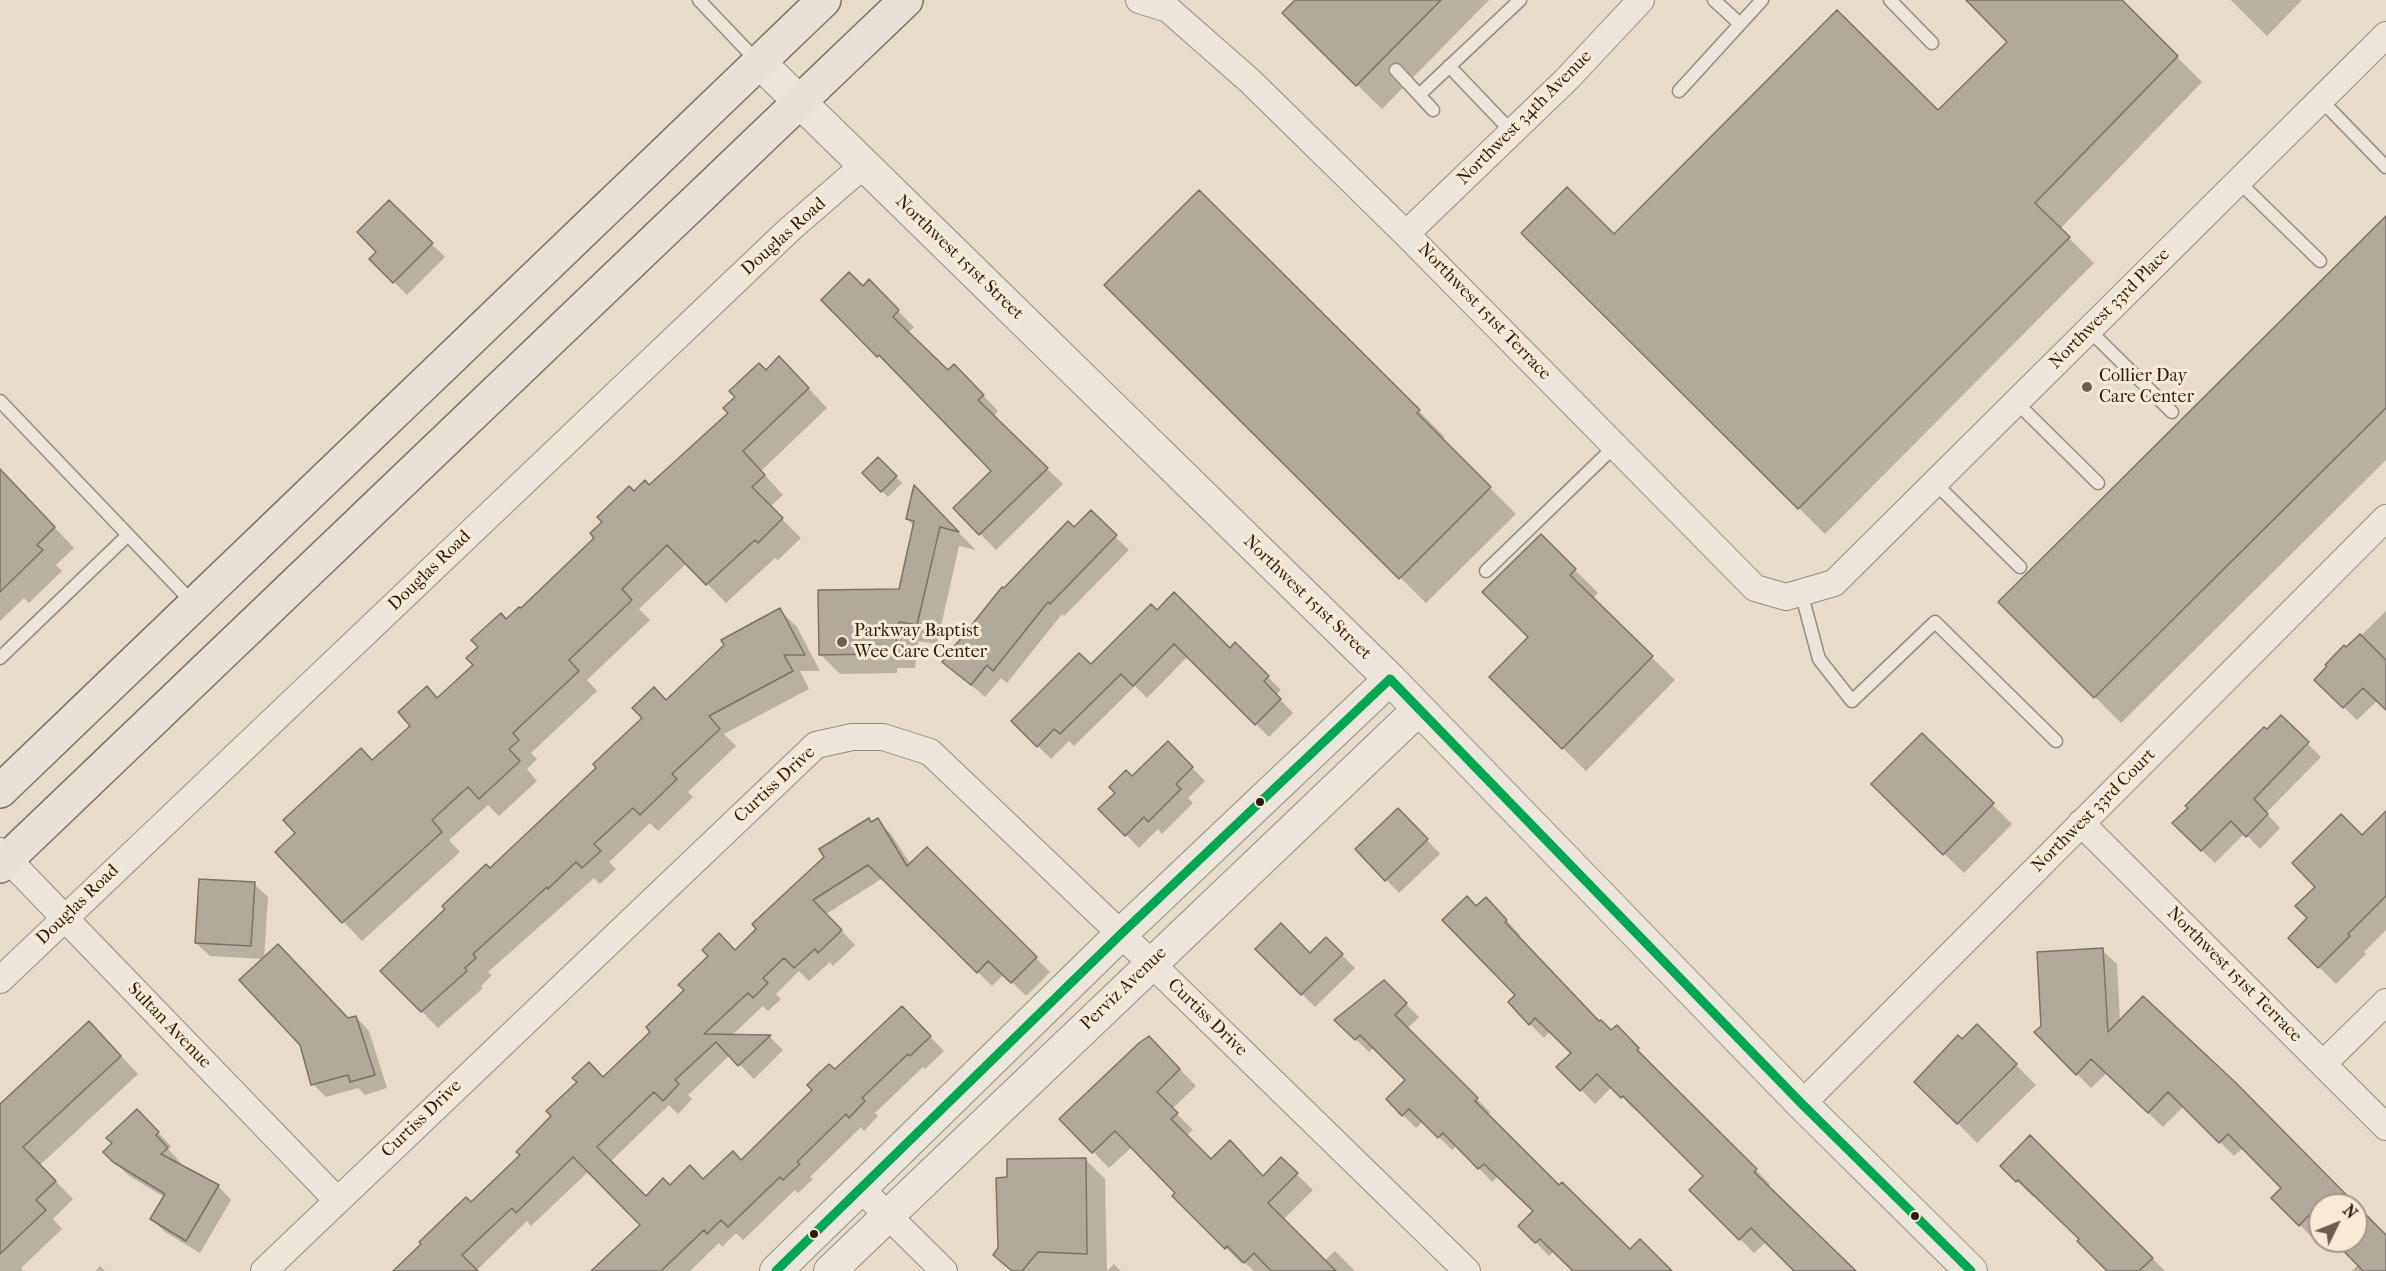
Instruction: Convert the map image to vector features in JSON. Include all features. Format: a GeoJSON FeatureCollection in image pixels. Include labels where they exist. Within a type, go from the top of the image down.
{"type":"FeatureCollection","features":[{"type":"Feature","properties":{"kind":"main road"},"geometry":{"type":"LineString","coordinates":[[0,791],[824,0]]}},
{"type":"Feature","properties":{"kind":"main road"},"geometry":{"type":"LineString","coordinates":[[2,859],[906,0]]}},
{"type":"Feature","properties":{"kind":"street","name":"Northwest 151st Terrace"},"geometry":{"type":"LineString","coordinates":[[1138,0],[1168,9],[1250,81],[1406,234],[1755,588],[1786,597],[1834,583]]}},
{"type":"Feature","properties":{"kind":"street","name":"Northwest 34th Avenue"},"geometry":{"type":"LineString","coordinates":[[1406,234],[1567,79],[1641,0]]}},
{"type":"Feature","properties":{"kind":"street","name":"Northwest 33rd Place"},"geometry":{"type":"LineString","coordinates":[[1834,583],[2386,36]]}},
{"type":"Feature","properties":{"kind":"street","name":"Northwest 151st Street"},"geometry":{"type":"LineString","coordinates":[[759,62],[1390,680],[1802,1104],[1971,1271]]}},
{"type":"Feature","properties":{"kind":"street","name":"Douglas Road"},"geometry":{"type":"LineString","coordinates":[[0,980],[790,229],[864,165]]}},
{"type":"Feature","properties":{"kind":"street","name":"Northwest 33rd Court"},"geometry":{"type":"LineString","coordinates":[[1802,1104],[2386,518]]}},
{"type":"Feature","properties":{"kind":"street"},"geometry":{"type":"LineString","coordinates":[[776,1271],[1121,934],[1390,680]]}},
{"type":"Feature","properties":{"kind":"street","name":"Perviz Avenue"},"geometry":{"type":"LineString","coordinates":[[830,1271],[1419,709]]}},
{"type":"Feature","properties":{"kind":"street","name":"Curtiss Drive"},"geometry":{"type":"LineString","coordinates":[[264,1271],[816,745],[852,736],[883,737],[930,752],[1121,934],[1467,1271]]}},
{"type":"Feature","properties":{"kind":"street","name":"Northwest 151st Terrace"},"geometry":{"type":"LineString","coordinates":[[2081,823],[2386,1127]]}},
{"type":"Feature","properties":{"kind":"street","name":"Sultan Avenue"},"geometry":{"type":"LineString","coordinates":[[2,859],[64,918],[338,1200]]}},
{"type":"Feature","properties":{"kind":"street"},"geometry":{"type":"LineString","coordinates":[[2323,1064],[2386,1002]]}},
{"type":"Feature","properties":{"kind":"street"},"geometry":{"type":"LineString","coordinates":[[861,1189],[944,1271]]}},
{"type":"Feature","properties":{"kind":"lane"},"geometry":{"type":"LineString","coordinates":[[699,0],[759,62]]}},
{"type":"Feature","properties":{"kind":"lane"},"geometry":{"type":"LineString","coordinates":[[1419,95],[1520,0]]}},
{"type":"Feature","properties":{"kind":"lane"},"geometry":{"type":"LineString","coordinates":[[1714,0],[1740,24]]}},
{"type":"Feature","properties":{"kind":"lane"},"geometry":{"type":"LineString","coordinates":[[1679,91],[1762,0]]}},
{"type":"Feature","properties":{"kind":"lane"},"geometry":{"type":"LineString","coordinates":[[1890,0],[1932,43]]}},
{"type":"Feature","properties":{"kind":"lane"},"geometry":{"type":"LineString","coordinates":[[1449,66],[1512,132]]}},
{"type":"Feature","properties":{"kind":"lane"},"geometry":{"type":"LineString","coordinates":[[1396,70],[1433,110]]}},
{"type":"Feature","properties":{"kind":"lane"},"geometry":{"type":"LineString","coordinates":[[2321,100],[2386,167]]}},
{"type":"Feature","properties":{"kind":"lane"},"geometry":{"type":"LineString","coordinates":[[2239,182],[2320,261]]}},
{"type":"Feature","properties":{"kind":"lane"},"geometry":{"type":"LineString","coordinates":[[2090,330],[2172,412]]}},
{"type":"Feature","properties":{"kind":"lane"},"geometry":{"type":"LineString","coordinates":[[0,401],[195,604]]}},
{"type":"Feature","properties":{"kind":"lane"},"geometry":{"type":"LineString","coordinates":[[2016,402],[2098,483]]}},
{"type":"Feature","properties":{"kind":"lane"},"geometry":{"type":"LineString","coordinates":[[1486,571],[1615,446]]}},
{"type":"Feature","properties":{"kind":"lane"},"geometry":{"type":"LineString","coordinates":[[1935,483],[2020,567]]}},
{"type":"Feature","properties":{"kind":"lane"},"geometry":{"type":"LineString","coordinates":[[0,658],[128,535]]}},
{"type":"Feature","properties":{"kind":"lane"},"geometry":{"type":"LineString","coordinates":[[1801,592],[1819,659],[1852,701],[1935,622],[2056,741]]}},
{"type":"Feature","properties":{"kind":"building"},"geometry":{"type":"Polygon","coordinates":[[[1295,0],[1441,0],[1356,86],[1282,13],[1295,0]]]}},
{"type":"Feature","properties":{"kind":"building"},"geometry":{"type":"Polygon","coordinates":[[[1966,0],[2122,0],[2178,56],[2035,203],[2070,237],[1798,509],[1521,233],[1567,187],[1614,234],[1837,10],[1938,110],[2007,42],[1966,0]]]}},
{"type":"Feature","properties":{"kind":"building"},"geometry":{"type":"Polygon","coordinates":[[[1199,190],[1420,410],[1417,413],[1491,487],[1399,579],[1104,285],[1199,190]]]}},
{"type":"Feature","properties":{"kind":"building"},"geometry":{"type":"Polygon","coordinates":[[[389,200],[433,243],[393,283],[369,259],[376,252],[357,232],[389,200]]]}},
{"type":"Feature","properties":{"kind":"building"},"geometry":{"type":"Polygon","coordinates":[[[2386,216],[2386,408],[2094,698],[1998,602],[2386,216]]]}},
{"type":"Feature","properties":{"kind":"building"},"geometry":{"type":"Polygon","coordinates":[[[849,272],[863,286],[869,279],[899,310],[893,317],[948,370],[954,364],[984,395],[978,400],[1048,468],[979,535],[953,508],[991,471],[879,355],[877,357],[821,300],[849,272]]]}},
{"type":"Feature","properties":{"kind":"building"},"geometry":{"type":"Polygon","coordinates":[[[779,356],[809,388],[743,451],[765,475],[752,487],[783,518],[758,543],[755,540],[706,585],[667,545],[622,589],[632,600],[569,660],[579,671],[513,733],[519,740],[509,749],[520,761],[479,799],[468,787],[432,820],[442,832],[342,923],[275,852],[295,833],[283,820],[361,748],[372,760],[410,726],[398,712],[427,686],[437,698],[473,665],[466,658],[478,647],[471,640],[501,613],[506,619],[519,607],[521,608],[594,538],[590,533],[602,522],[597,517],[629,486],[634,491],[645,480],[649,485],[728,413],[723,408],[735,397],[729,391],[759,363],[766,370],[779,356]]]}},
{"type":"Feature","properties":{"kind":"building"},"geometry":{"type":"Polygon","coordinates":[[[878,457],[897,476],[881,492],[862,473],[878,457]]]}},
{"type":"Feature","properties":{"kind":"building"},"geometry":{"type":"Polygon","coordinates":[[[0,469],[55,527],[37,545],[43,550],[0,592],[0,469]]]}},
{"type":"Feature","properties":{"kind":"building"},"geometry":{"type":"Polygon","coordinates":[[[914,485],[959,532],[940,527],[917,625],[899,622],[895,649],[878,649],[878,654],[819,655],[818,590],[899,589],[914,521],[906,519],[914,485]]]}},
{"type":"Feature","properties":{"kind":"building"},"geometry":{"type":"Polygon","coordinates":[[[1091,510],[1117,535],[1050,604],[1048,602],[993,671],[987,665],[971,685],[942,662],[1002,587],[1004,588],[1068,521],[1074,527],[1091,510]]]}},
{"type":"Feature","properties":{"kind":"building"},"geometry":{"type":"Polygon","coordinates":[[[1541,534],[1576,569],[1570,575],[1653,656],[1562,749],[1489,677],[1528,637],[1482,592],[1541,534]]]}},
{"type":"Feature","properties":{"kind":"building"},"geometry":{"type":"Polygon","coordinates":[[[1174,592],[1230,648],[1235,642],[1269,676],[1264,681],[1281,699],[1255,725],[1174,644],[1133,686],[1121,674],[1060,734],[1054,729],[1037,747],[1011,721],[1079,653],[1091,664],[1151,604],[1157,610],[1174,592]]]}},
{"type":"Feature","properties":{"kind":"building"},"geometry":{"type":"Polygon","coordinates":[[[780,608],[805,655],[784,655],[793,671],[709,716],[720,729],[672,774],[677,779],[640,815],[633,808],[594,844],[601,851],[582,868],[576,862],[548,889],[547,887],[473,954],[476,958],[465,968],[467,971],[421,1012],[380,971],[445,909],[442,906],[486,864],[490,868],[596,768],[593,764],[642,718],[632,708],[654,687],[666,700],[724,645],[721,640],[780,608]]]}},
{"type":"Feature","properties":{"kind":"building"},"geometry":{"type":"Polygon","coordinates":[[[2360,634],[2386,660],[2386,710],[2363,688],[2343,708],[2314,680],[2344,645],[2346,647],[2360,634]]]}},
{"type":"Feature","properties":{"kind":"building"},"geometry":{"type":"Polygon","coordinates":[[[2281,715],[2309,742],[2254,799],[2268,814],[2246,837],[2231,821],[2201,851],[2172,823],[2188,808],[2185,806],[2264,727],[2267,729],[2281,715]]]}},
{"type":"Feature","properties":{"kind":"building"},"geometry":{"type":"Polygon","coordinates":[[[1922,733],[1994,803],[1943,855],[1871,784],[1922,733]]]}},
{"type":"Feature","properties":{"kind":"building"},"geometry":{"type":"Polygon","coordinates":[[[1168,741],[1193,767],[1176,784],[1181,789],[1148,822],[1144,817],[1125,836],[1098,809],[1115,793],[1109,787],[1126,770],[1132,776],[1168,741]]]}},
{"type":"Feature","properties":{"kind":"building"},"geometry":{"type":"Polygon","coordinates":[[[1398,808],[1428,839],[1385,881],[1355,849],[1398,808]]]}},
{"type":"Feature","properties":{"kind":"building"},"geometry":{"type":"Polygon","coordinates":[[[2386,811],[2386,896],[2318,968],[2288,938],[2307,918],[2295,906],[2315,887],[2292,863],[2341,814],[2362,835],[2386,811]]]}},
{"type":"Feature","properties":{"kind":"building"},"geometry":{"type":"Polygon","coordinates":[[[869,818],[871,822],[878,818],[907,866],[927,847],[1037,957],[1011,983],[988,961],[977,973],[868,865],[813,900],[842,930],[818,953],[815,949],[794,968],[784,958],[763,978],[768,983],[753,998],[748,993],[704,1034],[771,1035],[738,1066],[716,1042],[675,1080],[679,1084],[663,1101],[654,1092],[597,1147],[646,1196],[663,1178],[670,1185],[690,1165],[703,1179],[733,1151],[741,1160],[812,1090],[807,1085],[818,1074],[829,1064],[835,1069],[902,1006],[931,1036],[910,1056],[908,1054],[862,1098],[865,1101],[849,1118],[846,1114],[797,1162],[800,1164],[783,1180],[780,1177],[728,1227],[721,1220],[707,1234],[704,1230],[661,1271],[591,1271],[640,1225],[573,1157],[516,1213],[512,1208],[462,1255],[478,1271],[393,1271],[421,1244],[419,1242],[466,1197],[471,1202],[520,1155],[516,1152],[551,1116],[546,1111],[577,1082],[572,1078],[589,1062],[603,1077],[650,1032],[646,1027],[684,990],[678,985],[708,956],[702,950],[719,933],[735,950],[756,929],[752,924],[824,857],[819,849],[869,818]]]}},
{"type":"Feature","properties":{"kind":"building"},"geometry":{"type":"Polygon","coordinates":[[[199,879],[255,882],[251,946],[195,943],[199,879]]]}},
{"type":"Feature","properties":{"kind":"building"},"geometry":{"type":"Polygon","coordinates":[[[1467,896],[1476,906],[1486,897],[1507,920],[1505,922],[1599,1021],[1601,1020],[1611,1030],[1617,1025],[1639,1048],[1637,1050],[1757,1169],[1754,1172],[1856,1271],[1794,1271],[1751,1228],[1739,1240],[1689,1190],[1703,1176],[1623,1096],[1621,1098],[1597,1074],[1580,1091],[1556,1067],[1571,1053],[1535,1018],[1529,1025],[1508,1002],[1515,995],[1442,920],[1467,896]]]}},
{"type":"Feature","properties":{"kind":"building"},"geometry":{"type":"Polygon","coordinates":[[[1281,923],[1310,953],[1326,937],[1343,954],[1301,995],[1255,949],[1281,923]]]}},
{"type":"Feature","properties":{"kind":"building"},"geometry":{"type":"Polygon","coordinates":[[[278,944],[348,1018],[356,1016],[375,1075],[350,1082],[348,1075],[311,1085],[300,1045],[239,980],[278,944]]]}},
{"type":"Feature","properties":{"kind":"building"},"geometry":{"type":"Polygon","coordinates":[[[2103,948],[2108,1032],[2143,996],[2235,1082],[2345,1193],[2308,1193],[2308,1216],[2299,1226],[2271,1198],[2281,1188],[2228,1134],[2219,1143],[2168,1092],[2148,1113],[2091,1059],[2076,1075],[2034,1032],[2041,1026],[2037,952],[2103,948]]]}},
{"type":"Feature","properties":{"kind":"building"},"geometry":{"type":"Polygon","coordinates":[[[1384,980],[1407,1003],[1395,1015],[1478,1098],[1475,1101],[1559,1185],[1562,1182],[1630,1249],[1640,1239],[1672,1271],[1573,1271],[1540,1239],[1535,1243],[1518,1226],[1533,1211],[1484,1164],[1478,1169],[1443,1133],[1438,1138],[1409,1109],[1402,1116],[1386,1099],[1405,1080],[1360,1035],[1355,1040],[1334,1020],[1384,980]]]}},
{"type":"Feature","properties":{"kind":"building"},"geometry":{"type":"Polygon","coordinates":[[[89,1021],[121,1056],[23,1147],[56,1181],[36,1200],[46,1210],[0,1254],[0,1104],[89,1021]]]}},
{"type":"Feature","properties":{"kind":"building"},"geometry":{"type":"Polygon","coordinates":[[[1977,1024],[2017,1064],[1957,1124],[1914,1082],[1958,1035],[1962,1039],[1977,1024]]]}},
{"type":"Feature","properties":{"kind":"building"},"geometry":{"type":"Polygon","coordinates":[[[1149,1036],[1180,1069],[1157,1092],[1178,1113],[1171,1119],[1211,1159],[1230,1140],[1263,1176],[1281,1157],[1298,1173],[1268,1203],[1336,1271],[1271,1271],[1254,1253],[1244,1263],[1227,1246],[1225,1249],[1172,1196],[1175,1193],[1115,1131],[1092,1153],[1059,1119],[1149,1036]]]}},
{"type":"Feature","properties":{"kind":"building"},"geometry":{"type":"Polygon","coordinates":[[[137,1109],[159,1132],[156,1135],[168,1148],[161,1154],[219,1185],[186,1241],[150,1219],[165,1194],[113,1162],[103,1152],[112,1143],[106,1138],[137,1109]]]}},
{"type":"Feature","properties":{"kind":"building"},"geometry":{"type":"Polygon","coordinates":[[[2030,1135],[2153,1258],[2139,1271],[2107,1271],[2077,1241],[2079,1239],[2018,1180],[2016,1182],[2000,1166],[2030,1135]]]}},
{"type":"Feature","properties":{"kind":"building"},"geometry":{"type":"Polygon","coordinates":[[[1086,1158],[1087,1254],[1038,1252],[1022,1271],[1012,1271],[993,1255],[998,1248],[996,1178],[1007,1177],[1007,1159],[1086,1158]]]}},
{"type":"Feature","properties":{"kind":"building"},"geometry":{"type":"Polygon","coordinates":[[[2368,1217],[2386,1235],[2386,1271],[2363,1271],[2346,1253],[2368,1253],[2368,1217]]]}},
{"type":"Feature","properties":{"kind":"transit line"},"geometry":{"type":"LineString","coordinates":[[776,1271],[1121,934],[1390,679],[1802,1104],[1971,1271]]}},
{"type":"Feature","properties":{"kind":"place","name":"Collier Day Care Center"},"geometry":{"type":"Point","coordinates":[2087,387]}},
{"type":"Feature","properties":{"kind":"place","name":"Parkway Baptist Wee Care Center"},"geometry":{"type":"Point","coordinates":[842,642]}}]}
